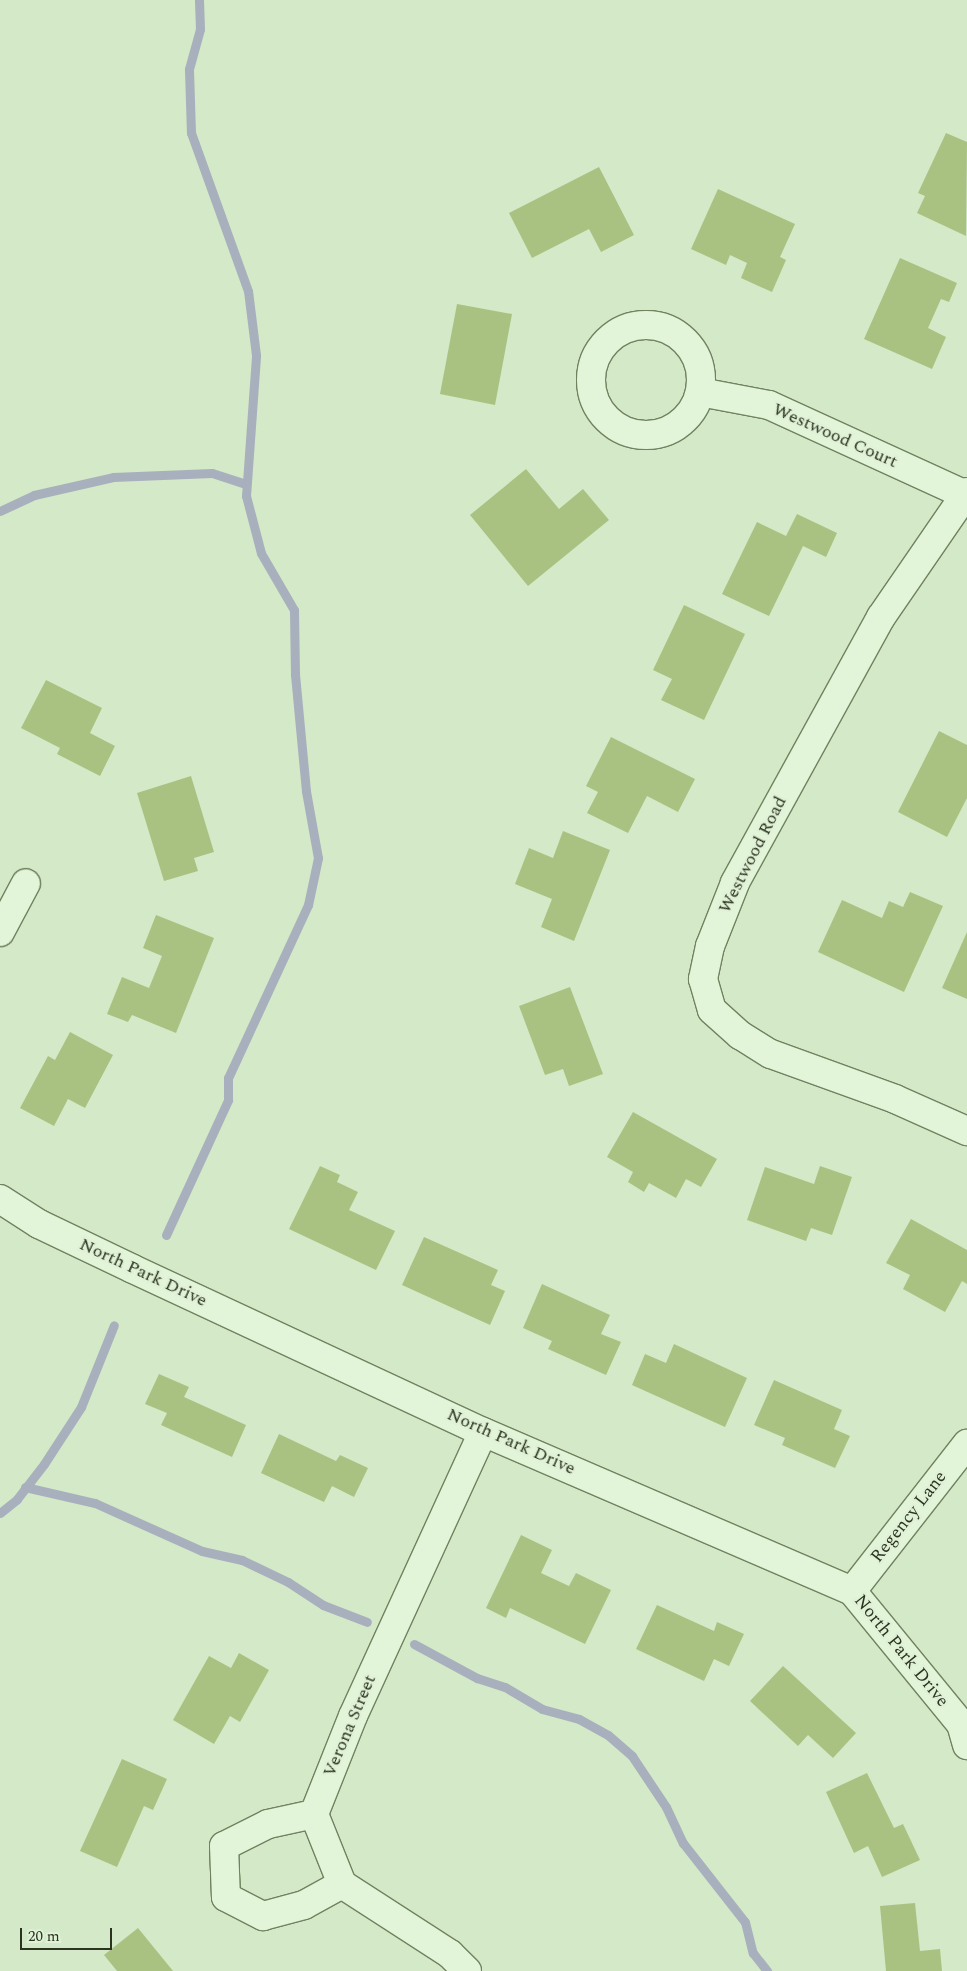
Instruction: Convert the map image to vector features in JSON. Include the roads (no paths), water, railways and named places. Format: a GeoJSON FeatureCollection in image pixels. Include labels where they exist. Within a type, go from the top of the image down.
{"type":"FeatureCollection","features":[{"type":"Feature","properties":{"kind":"street"},"geometry":{"type":"LineString","coordinates":[[651,324],[669,329],[684,340],[696,356],[700,392],[681,423],[649,436],[631,434],[615,427],[600,412],[590,381],[593,364],[601,347],[615,334],[651,324]]}},
{"type":"Feature","properties":{"kind":"street","name":"Westwood Court"},"geometry":{"type":"LineString","coordinates":[[700,392],[769,406],[966,494]]}},
{"type":"Feature","properties":{"kind":"street","name":"Westwood Road"},"geometry":{"type":"LineString","coordinates":[[966,494],[881,618],[736,883],[710,946],[703,979],[712,1010],[740,1035],[771,1054],[895,1099],[967,1131]]}},
{"type":"Feature","properties":{"kind":"street"},"geometry":{"type":"LineString","coordinates":[[0,932],[26,883]]}},
{"type":"Feature","properties":{"kind":"street","name":"North Park Drive"},"geometry":{"type":"LineString","coordinates":[[0,1199],[39,1224],[483,1432],[852,1591],[961,1724],[967,1745]]}},
{"type":"Feature","properties":{"kind":"street","name":"Verona Street"},"geometry":{"type":"LineString","coordinates":[[314,1814],[353,1716],[483,1432]]}},
{"type":"Feature","properties":{"kind":"street","name":"Regency Lane"},"geometry":{"type":"LineString","coordinates":[[852,1591],[967,1444]]}},
{"type":"Feature","properties":{"kind":"street"},"geometry":{"type":"LineString","coordinates":[[342,1884],[304,1905],[263,1916],[226,1897],[224,1846],[268,1824],[314,1814],[342,1884],[450,1954],[467,1971]]}},
{"type":"Feature","properties":{"kind":"waterway"},"geometry":{"type":"LineString","coordinates":[[166,1235],[228,1100],[228,1078],[308,905],[318,858],[306,791],[295,675],[294,610],[261,553],[246,496],[256,355],[248,291],[191,133],[189,69],[200,29],[199,0]]}},
{"type":"Feature","properties":{"kind":"waterway"},"geometry":{"type":"LineString","coordinates":[[0,511],[34,495],[113,477],[212,473],[246,484]]}},
{"type":"Feature","properties":{"kind":"waterway"},"geometry":{"type":"LineString","coordinates":[[0,1513],[17,1499],[44,1464],[81,1407],[114,1325]]}},
{"type":"Feature","properties":{"kind":"waterway"},"geometry":{"type":"LineString","coordinates":[[25,1487],[95,1503],[202,1551],[242,1560],[288,1582],[323,1605],[367,1622]]}},
{"type":"Feature","properties":{"kind":"waterway"},"geometry":{"type":"LineString","coordinates":[[414,1644],[477,1678],[505,1687],[542,1709],[579,1719],[608,1735],[632,1756],[666,1807],[683,1843],[745,1922],[753,1953],[767,1971]]}}]}
